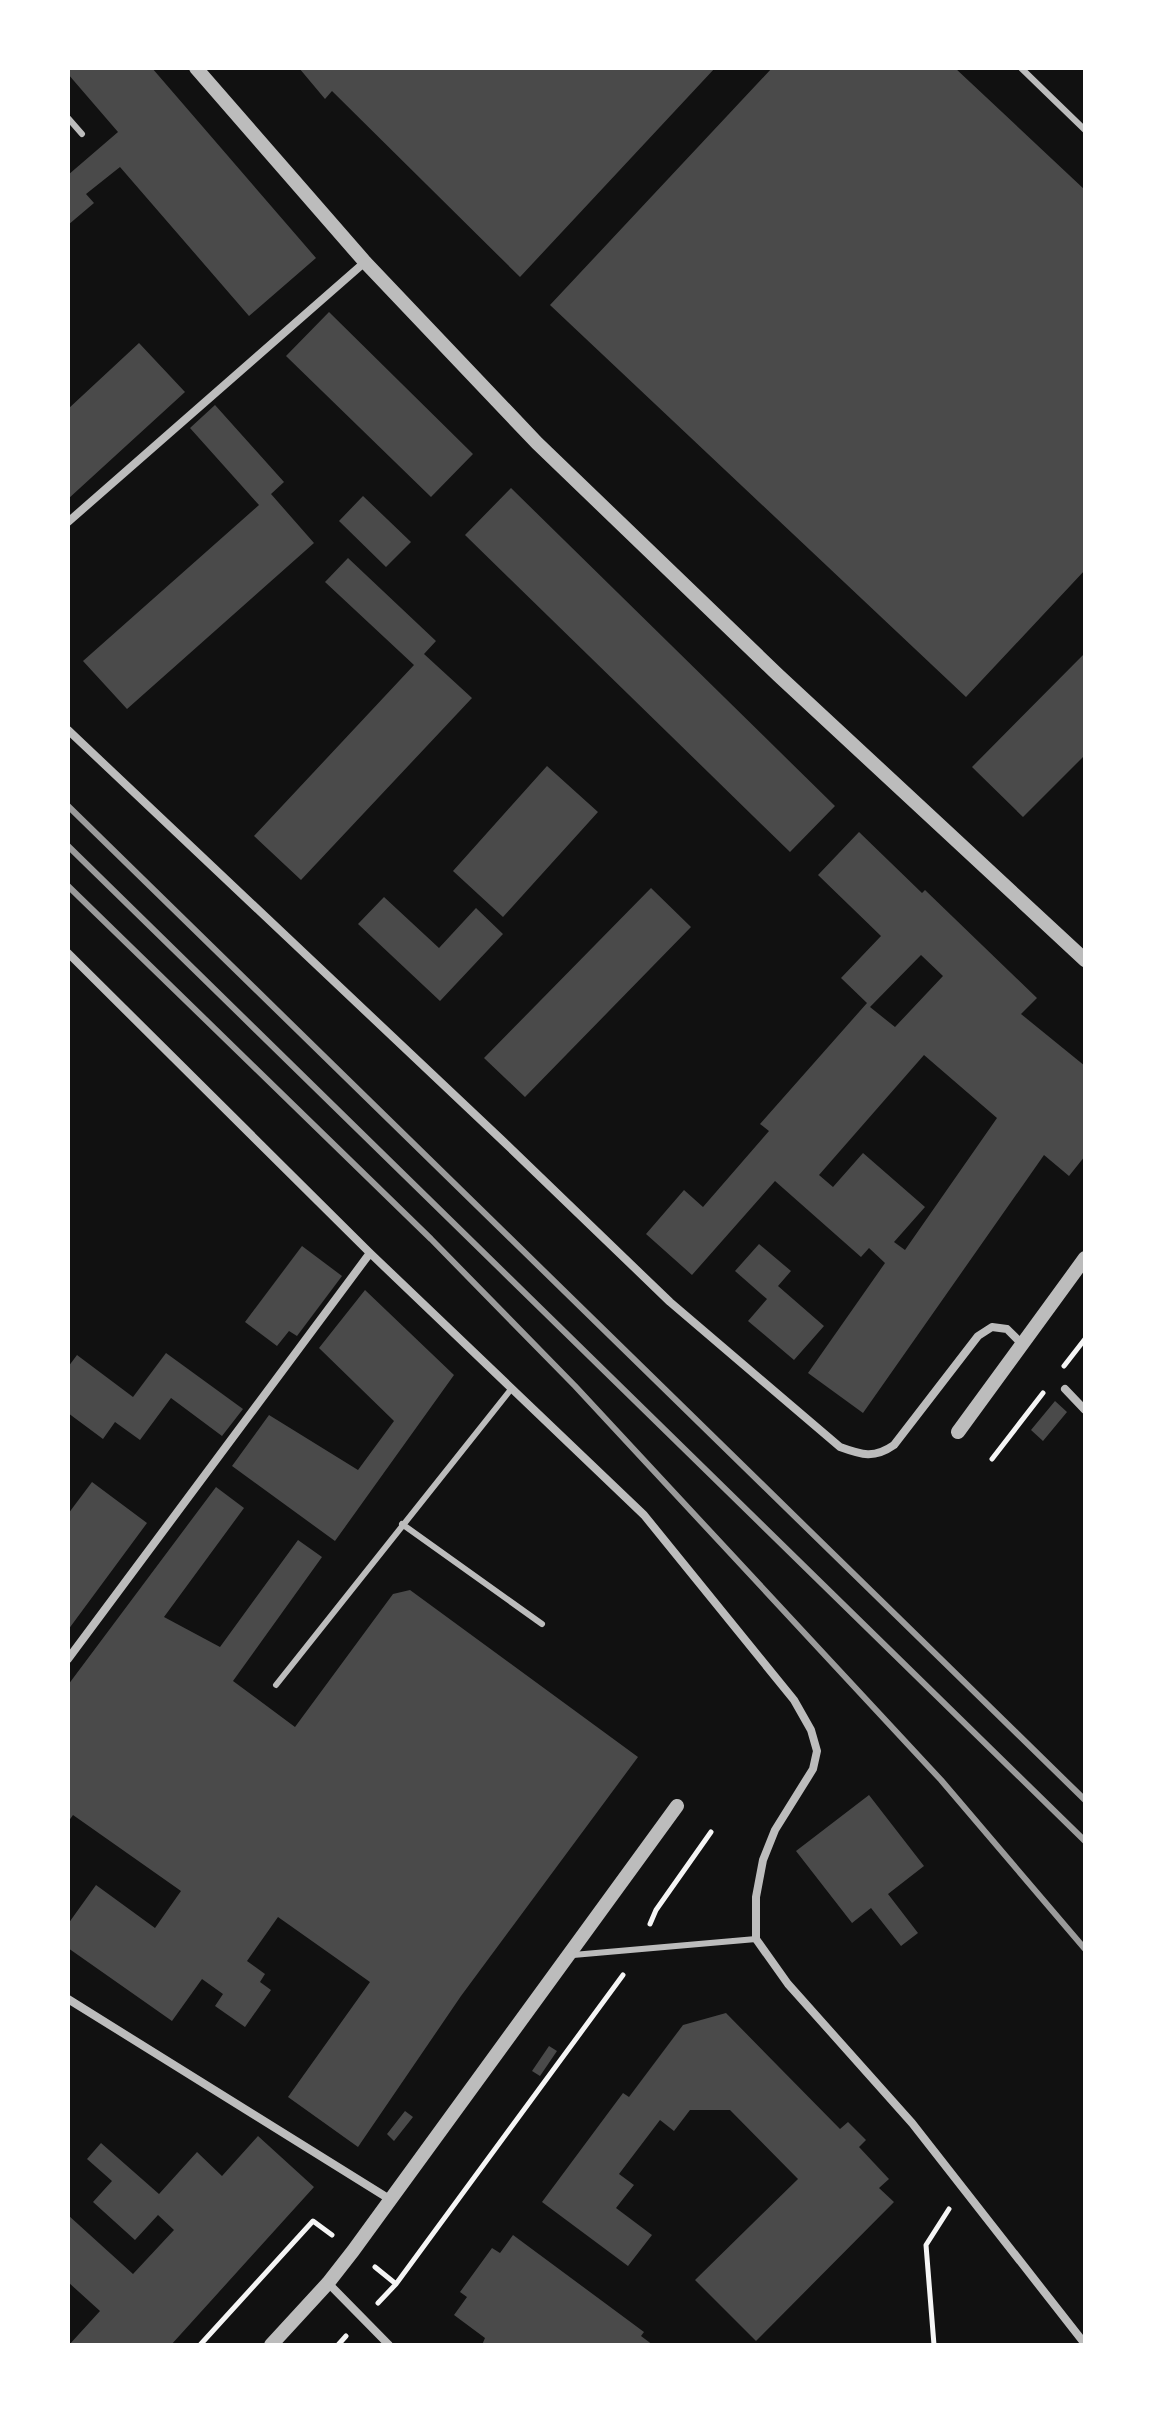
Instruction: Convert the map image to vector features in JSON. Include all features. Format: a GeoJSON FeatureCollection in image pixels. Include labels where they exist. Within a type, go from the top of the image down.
{"type":"FeatureCollection","features":[{"type":"Feature","properties":{"kind":"street"},"geometry":{"type":"LineString","coordinates":[[196,68],[237,119],[365,262],[548,453],[778,675],[1085,960]]}},
{"type":"Feature","properties":{"kind":"street"},"geometry":{"type":"LineString","coordinates":[[68,522],[365,262]]}},
{"type":"Feature","properties":{"kind":"street"},"geometry":{"type":"LineString","coordinates":[[68,730],[670,1302],[840,1447],[864,1456],[880,1455],[894,1445],[978,1336],[992,1327],[1007,1329],[1023,1345]]}},
{"type":"Feature","properties":{"kind":"street"},"geometry":{"type":"LineString","coordinates":[[68,953],[370,1253],[644,1515],[794,1700],[811,1730],[817,1751],[813,1769],[775,1830],[763,1860],[756,1897],[756,1939],[788,1984],[912,2123],[1085,2344]]}},
{"type":"Feature","properties":{"kind":"street"},"geometry":{"type":"LineString","coordinates":[[68,1659],[370,1253]]}},
{"type":"Feature","properties":{"kind":"street"},"geometry":{"type":"LineString","coordinates":[[958,1432],[1085,1258]]}},
{"type":"Feature","properties":{"kind":"street"},"geometry":{"type":"LineString","coordinates":[[1065,1389],[1085,1410]]}},
{"type":"Feature","properties":{"kind":"street"},"geometry":{"type":"LineString","coordinates":[[271,2345],[328,2283],[391,2200],[677,1806]]}},
{"type":"Feature","properties":{"kind":"street"},"geometry":{"type":"LineString","coordinates":[[68,1999],[391,2200]]}},
{"type":"Feature","properties":{"kind":"street"},"geometry":{"type":"LineString","coordinates":[[328,2283],[389,2345]]}},
{"type":"Feature","properties":{"kind":"lane"},"geometry":{"type":"LineString","coordinates":[[1021,68],[1085,130]]}},
{"type":"Feature","properties":{"kind":"lane"},"geometry":{"type":"LineString","coordinates":[[68,118],[82,134]]}},
{"type":"Feature","properties":{"kind":"lane"},"geometry":{"type":"LineString","coordinates":[[276,1685],[512,1388]]}},
{"type":"Feature","properties":{"kind":"lane"},"geometry":{"type":"LineString","coordinates":[[402,1524],[542,1624]]}},
{"type":"Feature","properties":{"kind":"lane"},"geometry":{"type":"LineString","coordinates":[[567,1955],[756,1939]]}},
{"type":"Feature","properties":{"kind":"path"},"geometry":{"type":"LineString","coordinates":[[1062,1368],[1085,1339]]}},
{"type":"Feature","properties":{"kind":"path"},"geometry":{"type":"LineString","coordinates":[[992,1459],[1046,1389]]}},
{"type":"Feature","properties":{"kind":"path"},"geometry":{"type":"LineString","coordinates":[[396,2284],[642,1948],[656,1910],[711,1832]]}},
{"type":"Feature","properties":{"kind":"path"},"geometry":{"type":"LineString","coordinates":[[934,2345],[926,2245],[948,2210],[967,2193]]}},
{"type":"Feature","properties":{"kind":"path"},"geometry":{"type":"LineString","coordinates":[[200,2345],[313,2221]]}},
{"type":"Feature","properties":{"kind":"building"},"geometry":{"type":"Polygon","coordinates":[[[68,68],[152,68],[316,258],[249,316],[120,167],[86,194],[94,203],[68,225],[68,175],[118,132],[68,74],[68,68]]]}},
{"type":"Feature","properties":{"kind":"building"},"geometry":{"type":"Polygon","coordinates":[[[299,68],[715,68],[520,277],[332,91],[325,99],[299,68]]]}},
{"type":"Feature","properties":{"kind":"building"},"geometry":{"type":"Polygon","coordinates":[[[772,68],[955,68],[1085,190],[1085,570],[966,697],[550,305],[772,68]]]}},
{"type":"Feature","properties":{"kind":"building"},"geometry":{"type":"Polygon","coordinates":[[[329,312],[473,454],[431,497],[286,356],[329,312]]]}},
{"type":"Feature","properties":{"kind":"building"},"geometry":{"type":"Polygon","coordinates":[[[139,343],[185,392],[68,499],[68,409],[139,343]]]}},
{"type":"Feature","properties":{"kind":"building"},"geometry":{"type":"Polygon","coordinates":[[[215,405],[284,482],[271,494],[314,543],[127,709],[83,661],[259,505],[190,428],[215,405]]]}},
{"type":"Feature","properties":{"kind":"building"},"geometry":{"type":"Polygon","coordinates":[[[511,488],[835,806],[790,852],[465,535],[511,488]]]}},
{"type":"Feature","properties":{"kind":"building"},"geometry":{"type":"Polygon","coordinates":[[[363,496],[411,542],[386,567],[339,521],[363,496]]]}},
{"type":"Feature","properties":{"kind":"building"},"geometry":{"type":"Polygon","coordinates":[[[348,558],[436,641],[424,654],[472,698],[301,880],[254,836],[414,665],[325,582],[348,558]]]}},
{"type":"Feature","properties":{"kind":"building"},"geometry":{"type":"Polygon","coordinates":[[[1085,653],[1085,755],[1023,817],[972,767],[1085,653]]]}},
{"type":"Feature","properties":{"kind":"building"},"geometry":{"type":"Polygon","coordinates":[[[547,766],[598,812],[503,917],[453,871],[547,766]]]}},
{"type":"Feature","properties":{"kind":"building"},"geometry":{"type":"Polygon","coordinates":[[[859,832],[922,893],[925,890],[1037,998],[1021,1014],[1085,1066],[1085,1156],[1069,1176],[1044,1155],[863,1413],[808,1373],[885,1263],[869,1248],[861,1257],[775,1181],[692,1275],[646,1234],[684,1190],[703,1207],[769,1131],[760,1124],[867,1003],[841,978],[881,936],[818,875],[859,832]],[[921,955],[870,1007],[895,1027],[943,976],[921,955]],[[924,1055],[819,1175],[833,1187],[863,1153],[925,1207],[894,1242],[905,1250],[997,1118],[924,1055]]]}},
{"type":"Feature","properties":{"kind":"building"},"geometry":{"type":"Polygon","coordinates":[[[651,888],[691,927],[525,1097],[484,1058],[651,888]]]}},
{"type":"Feature","properties":{"kind":"building"},"geometry":{"type":"Polygon","coordinates":[[[384,897],[439,948],[476,908],[503,934],[440,1001],[358,924],[384,897]]]}},
{"type":"Feature","properties":{"kind":"building"},"geometry":{"type":"Polygon","coordinates":[[[759,1244],[791,1271],[778,1286],[824,1326],[794,1360],[748,1321],[767,1299],[735,1271],[759,1244]]]}},
{"type":"Feature","properties":{"kind":"building"},"geometry":{"type":"Polygon","coordinates":[[[302,1246],[342,1276],[297,1336],[289,1331],[277,1346],[245,1322],[302,1246]]]}},
{"type":"Feature","properties":{"kind":"building"},"geometry":{"type":"Polygon","coordinates":[[[365,1290],[454,1375],[335,1541],[232,1466],[269,1415],[358,1470],[394,1421],[319,1348],[365,1290]]]}},
{"type":"Feature","properties":{"kind":"building"},"geometry":{"type":"Polygon","coordinates":[[[166,1353],[243,1409],[222,1436],[171,1398],[140,1440],[115,1422],[103,1439],[68,1413],[68,1367],[77,1355],[133,1397],[166,1353]]]}},
{"type":"Feature","properties":{"kind":"building"},"geometry":{"type":"Polygon","coordinates":[[[1055,1401],[1067,1412],[1043,1441],[1031,1430],[1055,1401]]]}},
{"type":"Feature","properties":{"kind":"building"},"geometry":{"type":"Polygon","coordinates":[[[92,1482],[147,1523],[68,1630],[68,1514],[92,1482]]]}},
{"type":"Feature","properties":{"kind":"building"},"geometry":{"type":"Polygon","coordinates":[[[216,1487],[244,1508],[164,1617],[220,1647],[298,1540],[322,1557],[233,1681],[295,1727],[393,1594],[410,1590],[638,1757],[461,1996],[358,2147],[288,2097],[370,1982],[278,1917],[247,1961],[265,1974],[260,1982],[271,1990],[245,2027],[215,2006],[223,1994],[202,1979],[172,2021],[68,1948],[68,1924],[96,1885],[155,1928],[181,1891],[73,1815],[68,1822],[68,1685],[216,1487]]]}},
{"type":"Feature","properties":{"kind":"building"},"geometry":{"type":"Polygon","coordinates":[[[869,1795],[924,1866],[888,1894],[918,1933],[901,1946],[871,1908],[852,1923],[796,1851],[869,1795]]]}},
{"type":"Feature","properties":{"kind":"building"},"geometry":{"type":"Polygon","coordinates":[[[726,2013],[840,2129],[848,2122],[866,2140],[859,2147],[889,2179],[879,2188],[894,2202],[756,2341],[695,2280],[798,2179],[730,2110],[690,2110],[674,2131],[660,2120],[619,2174],[634,2185],[616,2208],[652,2235],[628,2266],[542,2202],[623,2093],[629,2097],[683,2025],[726,2013]]]}},
{"type":"Feature","properties":{"kind":"building"},"geometry":{"type":"Polygon","coordinates":[[[549,2046],[557,2051],[540,2076],[532,2071],[549,2046]]]}},
{"type":"Feature","properties":{"kind":"building"},"geometry":{"type":"Polygon","coordinates":[[[405,2111],[413,2117],[394,2141],[387,2134],[405,2111]]]}},
{"type":"Feature","properties":{"kind":"building"},"geometry":{"type":"Polygon","coordinates":[[[258,2136],[314,2187],[171,2345],[69,2345],[100,2311],[68,2282],[68,2215],[133,2274],[174,2230],[158,2215],[135,2240],[93,2202],[112,2181],[87,2159],[101,2143],[159,2194],[197,2152],[222,2176],[258,2136]]]}},
{"type":"Feature","properties":{"kind":"building"},"geometry":{"type":"Polygon","coordinates":[[[513,2235],[644,2332],[641,2336],[653,2345],[482,2345],[485,2338],[454,2315],[467,2297],[460,2292],[492,2248],[500,2253],[513,2235]]]}},
{"type":"Feature","properties":{"kind":"railway"},"geometry":{"type":"LineString","coordinates":[[68,806],[1085,1800]]}},
{"type":"Feature","properties":{"kind":"railway"},"geometry":{"type":"LineString","coordinates":[[68,846],[1085,1841]]}},
{"type":"Feature","properties":{"kind":"railway"},"geometry":{"type":"LineString","coordinates":[[68,886],[431,1239],[575,1386],[941,1780],[1085,1949]]}}]}
